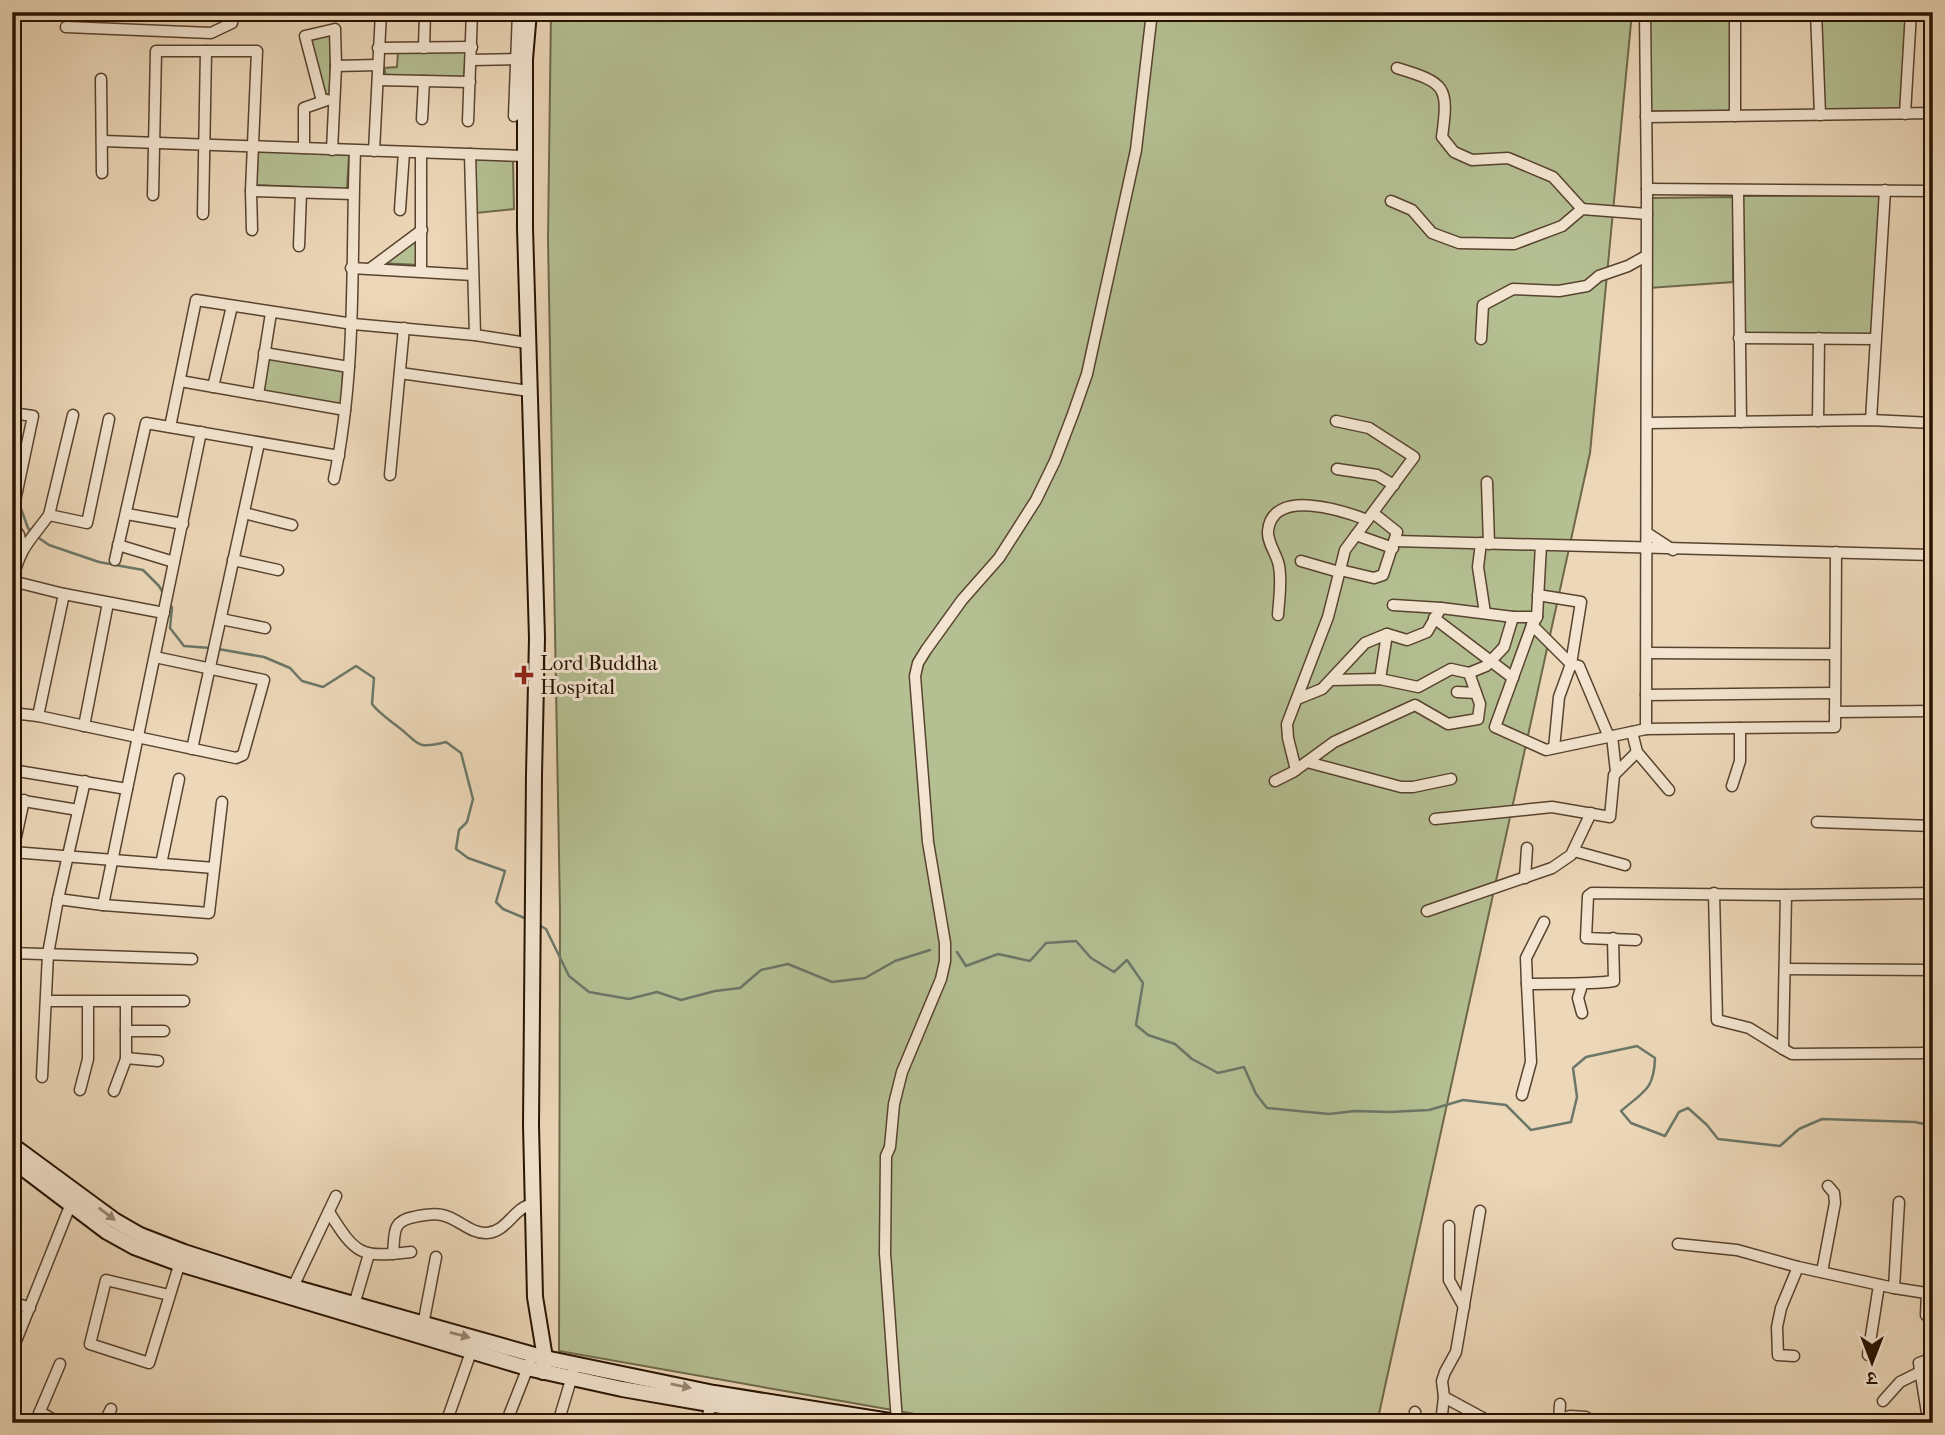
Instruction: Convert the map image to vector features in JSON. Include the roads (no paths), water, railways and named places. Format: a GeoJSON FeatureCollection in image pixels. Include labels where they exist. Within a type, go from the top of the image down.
{"type":"FeatureCollection","features":[{"type":"Feature","properties":{"kind":"street"},"geometry":{"type":"LineString","coordinates":[[66,27],[211,33],[232,23],[233,12]]}},
{"type":"Feature","properties":{"kind":"street"},"geometry":{"type":"LineString","coordinates":[[374,151],[381,12]]}},
{"type":"Feature","properties":{"kind":"street"},"geometry":{"type":"LineString","coordinates":[[424,48],[425,12]]}},
{"type":"Feature","properties":{"kind":"street"},"geometry":{"type":"LineString","coordinates":[[468,121],[472,12]]}},
{"type":"Feature","properties":{"kind":"street"},"geometry":{"type":"LineString","coordinates":[[506,1423],[537,1363],[533,1204],[533,909],[537,602],[527,343],[525,156],[518,12]]}},
{"type":"Feature","properties":{"kind":"street"},"geometry":{"type":"LineString","coordinates":[[514,116],[529,12]]}},
{"type":"Feature","properties":{"kind":"street"},"geometry":{"type":"LineString","coordinates":[[713,1399],[899,1422],[885,1253],[887,1156],[894,1104],[902,1072],[941,979],[946,943],[928,842],[915,685],[918,663],[962,600],[999,558],[1036,500],[1055,461],[1087,374],[1136,150],[1153,12]]}},
{"type":"Feature","properties":{"kind":"street"},"geometry":{"type":"LineString","coordinates":[[1645,12],[1646,729]]}},
{"type":"Feature","properties":{"kind":"street"},"geometry":{"type":"LineString","coordinates":[[1735,12],[1735,116]]}},
{"type":"Feature","properties":{"kind":"street"},"geometry":{"type":"LineString","coordinates":[[1816,12],[1820,115]]}},
{"type":"Feature","properties":{"kind":"street"},"geometry":{"type":"LineString","coordinates":[[1905,114],[1911,12]]}},
{"type":"Feature","properties":{"kind":"street"},"geometry":{"type":"LineString","coordinates":[[322,101],[305,36],[335,29],[332,150]]}},
{"type":"Feature","properties":{"kind":"street"},"geometry":{"type":"LineString","coordinates":[[378,48],[472,47]]}},
{"type":"Feature","properties":{"kind":"street"},"geometry":{"type":"LineString","coordinates":[[153,195],[152,142],[156,51],[257,51],[252,230]]}},
{"type":"Feature","properties":{"kind":"street"},"geometry":{"type":"LineString","coordinates":[[203,214],[206,51]]}},
{"type":"Feature","properties":{"kind":"street"},"geometry":{"type":"LineString","coordinates":[[471,60],[521,59]]}},
{"type":"Feature","properties":{"kind":"street"},"geometry":{"type":"LineString","coordinates":[[336,66],[378,65]]}},
{"type":"Feature","properties":{"kind":"street"},"geometry":{"type":"LineString","coordinates":[[1396,68],[1435,82],[1442,92],[1446,98],[1442,136],[1454,152],[1472,159],[1508,158],[1553,177],[1582,209],[1647,214]]}},
{"type":"Feature","properties":{"kind":"street"},"geometry":{"type":"LineString","coordinates":[[101,79],[102,173]]}},
{"type":"Feature","properties":{"kind":"street"},"geometry":{"type":"LineString","coordinates":[[378,79],[470,82]]}},
{"type":"Feature","properties":{"kind":"street"},"geometry":{"type":"LineString","coordinates":[[422,119],[424,81]]}},
{"type":"Feature","properties":{"kind":"street"},"geometry":{"type":"LineString","coordinates":[[304,148],[304,108],[334,97]]}},
{"type":"Feature","properties":{"kind":"street"},"geometry":{"type":"LineString","coordinates":[[1646,117],[1933,113]]}},
{"type":"Feature","properties":{"kind":"street"},"geometry":{"type":"LineString","coordinates":[[103,141],[525,156]]}},
{"type":"Feature","properties":{"kind":"street"},"geometry":{"type":"LineString","coordinates":[[334,479],[345,410],[353,324],[351,268],[355,151]]}},
{"type":"Feature","properties":{"kind":"street"},"geometry":{"type":"LineString","coordinates":[[400,210],[404,152]]}},
{"type":"Feature","properties":{"kind":"street"},"geometry":{"type":"LineString","coordinates":[[421,153],[421,271]]}},
{"type":"Feature","properties":{"kind":"street"},"geometry":{"type":"LineString","coordinates":[[470,154],[475,335]]}},
{"type":"Feature","properties":{"kind":"street"},"geometry":{"type":"LineString","coordinates":[[1647,190],[1933,191]]}},
{"type":"Feature","properties":{"kind":"street"},"geometry":{"type":"LineString","coordinates":[[251,191],[353,194]]}},
{"type":"Feature","properties":{"kind":"street"},"geometry":{"type":"LineString","coordinates":[[1738,191],[1741,422]]}},
{"type":"Feature","properties":{"kind":"street"},"geometry":{"type":"LineString","coordinates":[[1871,421],[1885,191]]}},
{"type":"Feature","properties":{"kind":"street"},"geometry":{"type":"LineString","coordinates":[[299,246],[301,193]]}},
{"type":"Feature","properties":{"kind":"street"},"geometry":{"type":"LineString","coordinates":[[1391,201],[1412,210],[1432,233],[1459,243],[1514,244],[1562,226],[1582,209]]}},
{"type":"Feature","properties":{"kind":"street"},"geometry":{"type":"LineString","coordinates":[[371,268],[422,230]]}},
{"type":"Feature","properties":{"kind":"street"},"geometry":{"type":"LineString","coordinates":[[1481,339],[1483,305],[1513,289],[1559,291],[1587,286],[1599,276],[1628,266],[1646,256]]}},
{"type":"Feature","properties":{"kind":"street"},"geometry":{"type":"LineString","coordinates":[[351,268],[473,275]]}},
{"type":"Feature","properties":{"kind":"street"},"geometry":{"type":"LineString","coordinates":[[170,427],[196,300],[353,324],[475,335],[527,343]]}},
{"type":"Feature","properties":{"kind":"street"},"geometry":{"type":"LineString","coordinates":[[213,387],[232,306]]}},
{"type":"Feature","properties":{"kind":"street"},"geometry":{"type":"LineString","coordinates":[[258,395],[271,313]]}},
{"type":"Feature","properties":{"kind":"street"},"geometry":{"type":"LineString","coordinates":[[390,475],[404,328]]}},
{"type":"Feature","properties":{"kind":"street"},"geometry":{"type":"LineString","coordinates":[[1740,338],[1875,339]]}},
{"type":"Feature","properties":{"kind":"street"},"geometry":{"type":"LineString","coordinates":[[1818,421],[1819,338]]}},
{"type":"Feature","properties":{"kind":"street"},"geometry":{"type":"LineString","coordinates":[[264,353],[349,367]]}},
{"type":"Feature","properties":{"kind":"street"},"geometry":{"type":"LineString","coordinates":[[400,373],[529,391]]}},
{"type":"Feature","properties":{"kind":"street"},"geometry":{"type":"LineString","coordinates":[[180,381],[345,410]]}},
{"type":"Feature","properties":{"kind":"street"},"geometry":{"type":"LineString","coordinates":[[12,413],[33,416],[14,510]]}},
{"type":"Feature","properties":{"kind":"street"},"geometry":{"type":"LineString","coordinates":[[73,415],[49,515],[24,547],[12,581],[108,603],[165,611]]}},
{"type":"Feature","properties":{"kind":"street"},"geometry":{"type":"LineString","coordinates":[[49,515],[87,523],[109,419]]}},
{"type":"Feature","properties":{"kind":"street"},"geometry":{"type":"LineString","coordinates":[[1296,770],[1287,724],[1328,617],[1345,550],[1414,457],[1369,428],[1336,421]]}},
{"type":"Feature","properties":{"kind":"street"},"geometry":{"type":"LineString","coordinates":[[1647,423],[1933,422]]}},
{"type":"Feature","properties":{"kind":"street"},"geometry":{"type":"LineString","coordinates":[[115,560],[146,423],[339,456]]}},
{"type":"Feature","properties":{"kind":"street"},"geometry":{"type":"LineString","coordinates":[[103,905],[201,432]]}},
{"type":"Feature","properties":{"kind":"street"},"geometry":{"type":"LineString","coordinates":[[192,749],[259,443]]}},
{"type":"Feature","properties":{"kind":"street"},"geometry":{"type":"LineString","coordinates":[[1337,469],[1377,475],[1394,485]]}},
{"type":"Feature","properties":{"kind":"street"},"geometry":{"type":"LineString","coordinates":[[1485,613],[1478,567],[1485,544],[1487,482]]}},
{"type":"Feature","properties":{"kind":"street"},"geometry":{"type":"LineString","coordinates":[[1278,615],[1280,569],[1268,529],[1275,515],[1288,508],[1315,506],[1370,516],[1396,530],[1394,545],[1381,578],[1301,561]]}},
{"type":"Feature","properties":{"kind":"street"},"geometry":{"type":"LineString","coordinates":[[244,513],[292,525]]}},
{"type":"Feature","properties":{"kind":"street"},"geometry":{"type":"LineString","coordinates":[[127,514],[183,524]]}},
{"type":"Feature","properties":{"kind":"street"},"geometry":{"type":"LineString","coordinates":[[12,524],[24,547]]}},
{"type":"Feature","properties":{"kind":"street"},"geometry":{"type":"LineString","coordinates":[[1647,533],[1673,550]]}},
{"type":"Feature","properties":{"kind":"street"},"geometry":{"type":"LineString","coordinates":[[1356,535],[1394,545],[1541,545],[1931,555],[1933,540]]}},
{"type":"Feature","properties":{"kind":"street"},"geometry":{"type":"LineString","coordinates":[[118,544],[174,562]]}},
{"type":"Feature","properties":{"kind":"street"},"geometry":{"type":"LineString","coordinates":[[1495,727],[1535,621],[1541,545]]}},
{"type":"Feature","properties":{"kind":"street"},"geometry":{"type":"LineString","coordinates":[[1275,781],[1296,770],[1334,742],[1415,705],[1448,724],[1478,719],[1546,750],[1646,729],[1835,727],[1836,552]]}},
{"type":"Feature","properties":{"kind":"street"},"geometry":{"type":"LineString","coordinates":[[233,560],[278,570]]}},
{"type":"Feature","properties":{"kind":"street"},"geometry":{"type":"LineString","coordinates":[[38,716],[64,594]]}},
{"type":"Feature","properties":{"kind":"street"},"geometry":{"type":"LineString","coordinates":[[1538,595],[1581,602],[1571,664],[1559,697],[1555,748]]}},
{"type":"Feature","properties":{"kind":"street"},"geometry":{"type":"LineString","coordinates":[[84,726],[108,603]]}},
{"type":"Feature","properties":{"kind":"street"},"geometry":{"type":"LineString","coordinates":[[1393,605],[1441,608],[1535,621],[1571,664],[1579,666],[1611,737],[1616,772]]}},
{"type":"Feature","properties":{"kind":"street"},"geometry":{"type":"LineString","coordinates":[[1297,699],[1320,690],[1365,643],[1387,634],[1407,640],[1427,632],[1441,608]]}},
{"type":"Feature","properties":{"kind":"street"},"geometry":{"type":"LineString","coordinates":[[1331,680],[1380,679],[1418,687],[1451,669],[1469,673],[1486,666],[1504,647],[1513,617]]}},
{"type":"Feature","properties":{"kind":"street"},"geometry":{"type":"LineString","coordinates":[[221,618],[265,628]]}},
{"type":"Feature","properties":{"kind":"street"},"geometry":{"type":"LineString","coordinates":[[1434,618],[1513,678]]}},
{"type":"Feature","properties":{"kind":"street"},"geometry":{"type":"LineString","coordinates":[[1380,679],[1387,634]]}},
{"type":"Feature","properties":{"kind":"street"},"geometry":{"type":"LineString","coordinates":[[1647,653],[1835,654]]}},
{"type":"Feature","properties":{"kind":"street"},"geometry":{"type":"LineString","coordinates":[[12,713],[38,716],[236,758],[243,755],[264,680],[210,663],[155,657]]}},
{"type":"Feature","properties":{"kind":"street"},"geometry":{"type":"LineString","coordinates":[[1469,673],[1480,704],[1478,719]]}},
{"type":"Feature","properties":{"kind":"street"},"geometry":{"type":"LineString","coordinates":[[1457,692],[1476,693]]}},
{"type":"Feature","properties":{"kind":"street"},"geometry":{"type":"LineString","coordinates":[[1646,695],[1835,693]]}},
{"type":"Feature","properties":{"kind":"street"},"geometry":{"type":"LineString","coordinates":[[1835,712],[1933,711]]}},
{"type":"Feature","properties":{"kind":"street"},"geometry":{"type":"LineString","coordinates":[[1732,786],[1740,761],[1740,728]]}},
{"type":"Feature","properties":{"kind":"street"},"geometry":{"type":"LineString","coordinates":[[1632,732],[1637,752],[1669,790]]}},
{"type":"Feature","properties":{"kind":"street"},"geometry":{"type":"LineString","coordinates":[[1435,819],[1552,807],[1611,816],[1613,778],[1637,752]]}},
{"type":"Feature","properties":{"kind":"street"},"geometry":{"type":"LineString","coordinates":[[1307,762],[1401,787],[1451,779]]}},
{"type":"Feature","properties":{"kind":"street"},"geometry":{"type":"LineString","coordinates":[[12,770],[127,789]]}},
{"type":"Feature","properties":{"kind":"street"},"geometry":{"type":"LineString","coordinates":[[161,864],[179,779]]}},
{"type":"Feature","properties":{"kind":"street"},"geometry":{"type":"LineString","coordinates":[[42,1077],[48,954],[85,781]]}},
{"type":"Feature","properties":{"kind":"street"},"geometry":{"type":"LineString","coordinates":[[12,799],[78,810]]}},
{"type":"Feature","properties":{"kind":"street"},"geometry":{"type":"LineString","coordinates":[[24,800],[13,854],[214,867]]}},
{"type":"Feature","properties":{"kind":"street"},"geometry":{"type":"LineString","coordinates":[[58,899],[209,913],[222,802]]}},
{"type":"Feature","properties":{"kind":"street"},"geometry":{"type":"LineString","coordinates":[[1427,911],[1552,868],[1574,851],[1591,813]]}},
{"type":"Feature","properties":{"kind":"street"},"geometry":{"type":"LineString","coordinates":[[1816,822],[1933,826]]}},
{"type":"Feature","properties":{"kind":"street"},"geometry":{"type":"LineString","coordinates":[[1525,878],[1527,848]]}},
{"type":"Feature","properties":{"kind":"street"},"geometry":{"type":"LineString","coordinates":[[1574,851],[1625,865]]}},
{"type":"Feature","properties":{"kind":"street"},"geometry":{"type":"LineString","coordinates":[[1636,940],[1586,938],[1588,896],[1592,892],[1786,895],[1933,893]]}},
{"type":"Feature","properties":{"kind":"street"},"geometry":{"type":"LineString","coordinates":[[1714,893],[1717,1020],[1749,1028],[1792,1054],[1933,1053]]}},
{"type":"Feature","properties":{"kind":"street"},"geometry":{"type":"LineString","coordinates":[[1783,1049],[1786,895]]}},
{"type":"Feature","properties":{"kind":"street"},"geometry":{"type":"LineString","coordinates":[[1522,1095],[1531,1062],[1526,958],[1544,922]]}},
{"type":"Feature","properties":{"kind":"street"},"geometry":{"type":"LineString","coordinates":[[1527,984],[1582,985],[1614,981],[1613,938]]}},
{"type":"Feature","properties":{"kind":"street"},"geometry":{"type":"LineString","coordinates":[[12,953],[192,959]]}},
{"type":"Feature","properties":{"kind":"street"},"geometry":{"type":"LineString","coordinates":[[1785,969],[1933,970]]}},
{"type":"Feature","properties":{"kind":"street"},"geometry":{"type":"LineString","coordinates":[[1582,985],[1578,998],[1582,1013]]}},
{"type":"Feature","properties":{"kind":"street"},"geometry":{"type":"LineString","coordinates":[[47,1002],[184,1001]]}},
{"type":"Feature","properties":{"kind":"street"},"geometry":{"type":"LineString","coordinates":[[114,1090],[126,1058],[126,1002]]}},
{"type":"Feature","properties":{"kind":"street"},"geometry":{"type":"LineString","coordinates":[[79,1090],[88,1059],[88,1003]]}},
{"type":"Feature","properties":{"kind":"street"},"geometry":{"type":"LineString","coordinates":[[126,1031],[164,1031]]}},
{"type":"Feature","properties":{"kind":"street"},"geometry":{"type":"LineString","coordinates":[[126,1058],[158,1061]]}},
{"type":"Feature","properties":{"kind":"street"},"geometry":{"type":"LineString","coordinates":[[12,1145],[74,1197]]}},
{"type":"Feature","properties":{"kind":"street"},"geometry":{"type":"LineString","coordinates":[[12,1160],[182,1258],[471,1352],[537,1363],[819,1423]]}},
{"type":"Feature","properties":{"kind":"street"},"geometry":{"type":"LineString","coordinates":[[1822,1272],[1835,1203],[1834,1193],[1828,1186]]}},
{"type":"Feature","properties":{"kind":"street"},"geometry":{"type":"LineString","coordinates":[[293,1287],[336,1196]]}},
{"type":"Feature","properties":{"kind":"street"},"geometry":{"type":"LineString","coordinates":[[12,1350],[74,1197]]}},
{"type":"Feature","properties":{"kind":"street"},"geometry":{"type":"LineString","coordinates":[[1894,1288],[1899,1202]]}},
{"type":"Feature","properties":{"kind":"street"},"geometry":{"type":"LineString","coordinates":[[393,1254],[396,1225],[400,1220],[432,1214],[442,1215],[471,1230],[486,1233],[503,1226],[523,1206],[533,1204]]}},
{"type":"Feature","properties":{"kind":"street"},"geometry":{"type":"LineString","coordinates":[[1441,1423],[1444,1397],[1442,1381],[1444,1372],[1456,1352],[1480,1211]]}},
{"type":"Feature","properties":{"kind":"street"},"geometry":{"type":"LineString","coordinates":[[329,1212],[349,1243],[369,1254],[411,1252]]}},
{"type":"Feature","properties":{"kind":"street"},"geometry":{"type":"LineString","coordinates":[[1449,1226],[1449,1280],[1464,1307]]}},
{"type":"Feature","properties":{"kind":"street"},"geometry":{"type":"LineString","coordinates":[[1678,1244],[1743,1251],[1798,1267],[1930,1294],[1926,1315],[1933,1316]]}},
{"type":"Feature","properties":{"kind":"street"},"geometry":{"type":"LineString","coordinates":[[354,1305],[369,1254]]}},
{"type":"Feature","properties":{"kind":"street"},"geometry":{"type":"LineString","coordinates":[[423,1325],[436,1257]]}},
{"type":"Feature","properties":{"kind":"street"},"geometry":{"type":"LineString","coordinates":[[169,1295],[106,1280],[90,1344],[149,1363],[182,1258]]}},
{"type":"Feature","properties":{"kind":"street"},"geometry":{"type":"LineString","coordinates":[[1794,1356],[1778,1355],[1777,1327],[1781,1308],[1798,1267]]}},
{"type":"Feature","properties":{"kind":"street"},"geometry":{"type":"LineString","coordinates":[[249,1279],[293,1287],[423,1325],[537,1363]]}},
{"type":"Feature","properties":{"kind":"street"},"geometry":{"type":"LineString","coordinates":[[1868,1355],[1879,1285]]}},
{"type":"Feature","properties":{"kind":"street"},"geometry":{"type":"LineString","coordinates":[[12,1302],[30,1308]]}},
{"type":"Feature","properties":{"kind":"street"},"geometry":{"type":"LineString","coordinates":[[446,1423],[471,1352]]}},
{"type":"Feature","properties":{"kind":"street"},"geometry":{"type":"LineString","coordinates":[[1933,1358],[1919,1363],[1927,1413],[1933,1413]]}},
{"type":"Feature","properties":{"kind":"street"},"geometry":{"type":"LineString","coordinates":[[35,1423],[60,1364]]}},
{"type":"Feature","properties":{"kind":"street"},"geometry":{"type":"LineString","coordinates":[[558,1423],[573,1371]]}},
{"type":"Feature","properties":{"kind":"street"},"geometry":{"type":"LineString","coordinates":[[1883,1401],[1900,1382],[1920,1372]]}},
{"type":"Feature","properties":{"kind":"street"},"geometry":{"type":"LineString","coordinates":[[1444,1397],[1492,1423]]}},
{"type":"Feature","properties":{"kind":"street"},"geometry":{"type":"LineString","coordinates":[[706,1423],[713,1399]]}},
{"type":"Feature","properties":{"kind":"street"},"geometry":{"type":"LineString","coordinates":[[1560,1404],[1559,1421],[1570,1416],[1586,1417]]}},
{"type":"Feature","properties":{"kind":"street"},"geometry":{"type":"LineString","coordinates":[[104,1423],[111,1409]]}},
{"type":"Feature","properties":{"kind":"street"},"geometry":{"type":"LineString","coordinates":[[40,1412],[60,1423]]}},
{"type":"Feature","properties":{"kind":"waterway"},"geometry":{"type":"LineString","coordinates":[[19,503],[31,532]]}},
{"type":"Feature","properties":{"kind":"waterway"},"geometry":{"type":"LineString","coordinates":[[36,536],[49,545],[99,562],[143,570],[165,596]]}},
{"type":"Feature","properties":{"kind":"waterway"},"geometry":{"type":"LineString","coordinates":[[170,604],[170,628],[184,646],[211,648]]}},
{"type":"Feature","properties":{"kind":"waterway"},"geometry":{"type":"LineString","coordinates":[[218,649],[264,657],[290,668],[302,681],[323,687],[356,666],[374,678],[372,704],[384,716],[422,745],[446,742],[461,753],[473,799],[467,822],[459,830],[456,849],[468,858],[505,871],[496,902],[503,909],[527,919]]}},
{"type":"Feature","properties":{"kind":"waterway"},"geometry":{"type":"LineString","coordinates":[[539,925],[546,929],[569,976],[589,992],[629,999],[657,992],[681,1000],[740,988],[761,970],[788,964],[832,982],[865,978],[895,961],[930,950]]}},
{"type":"Feature","properties":{"kind":"waterway"},"geometry":{"type":"LineString","coordinates":[[957,952],[966,966],[998,954],[1030,961],[1046,943],[1076,941],[1091,958],[1114,972],[1127,960],[1143,983],[1136,1025],[1148,1035],[1175,1044],[1192,1059],[1218,1073],[1244,1067],[1256,1094],[1267,1108],[1329,1114],[1355,1111],[1390,1112],[1429,1110],[1463,1100],[1506,1105],[1531,1130],[1571,1122],[1577,1097],[1573,1068],[1586,1057],[1637,1046],[1655,1058],[1654,1069],[1650,1084],[1621,1111],[1631,1123],[1665,1136],[1679,1112],[1688,1108],[1718,1139],[1780,1146],[1799,1129],[1822,1119],[1915,1122],[1933,1126]]}},
{"type":"Feature","properties":{"kind":"place","name":"Lord Buddha Hospital"},"geometry":{"type":"Point","coordinates":[524,675]}}]}
